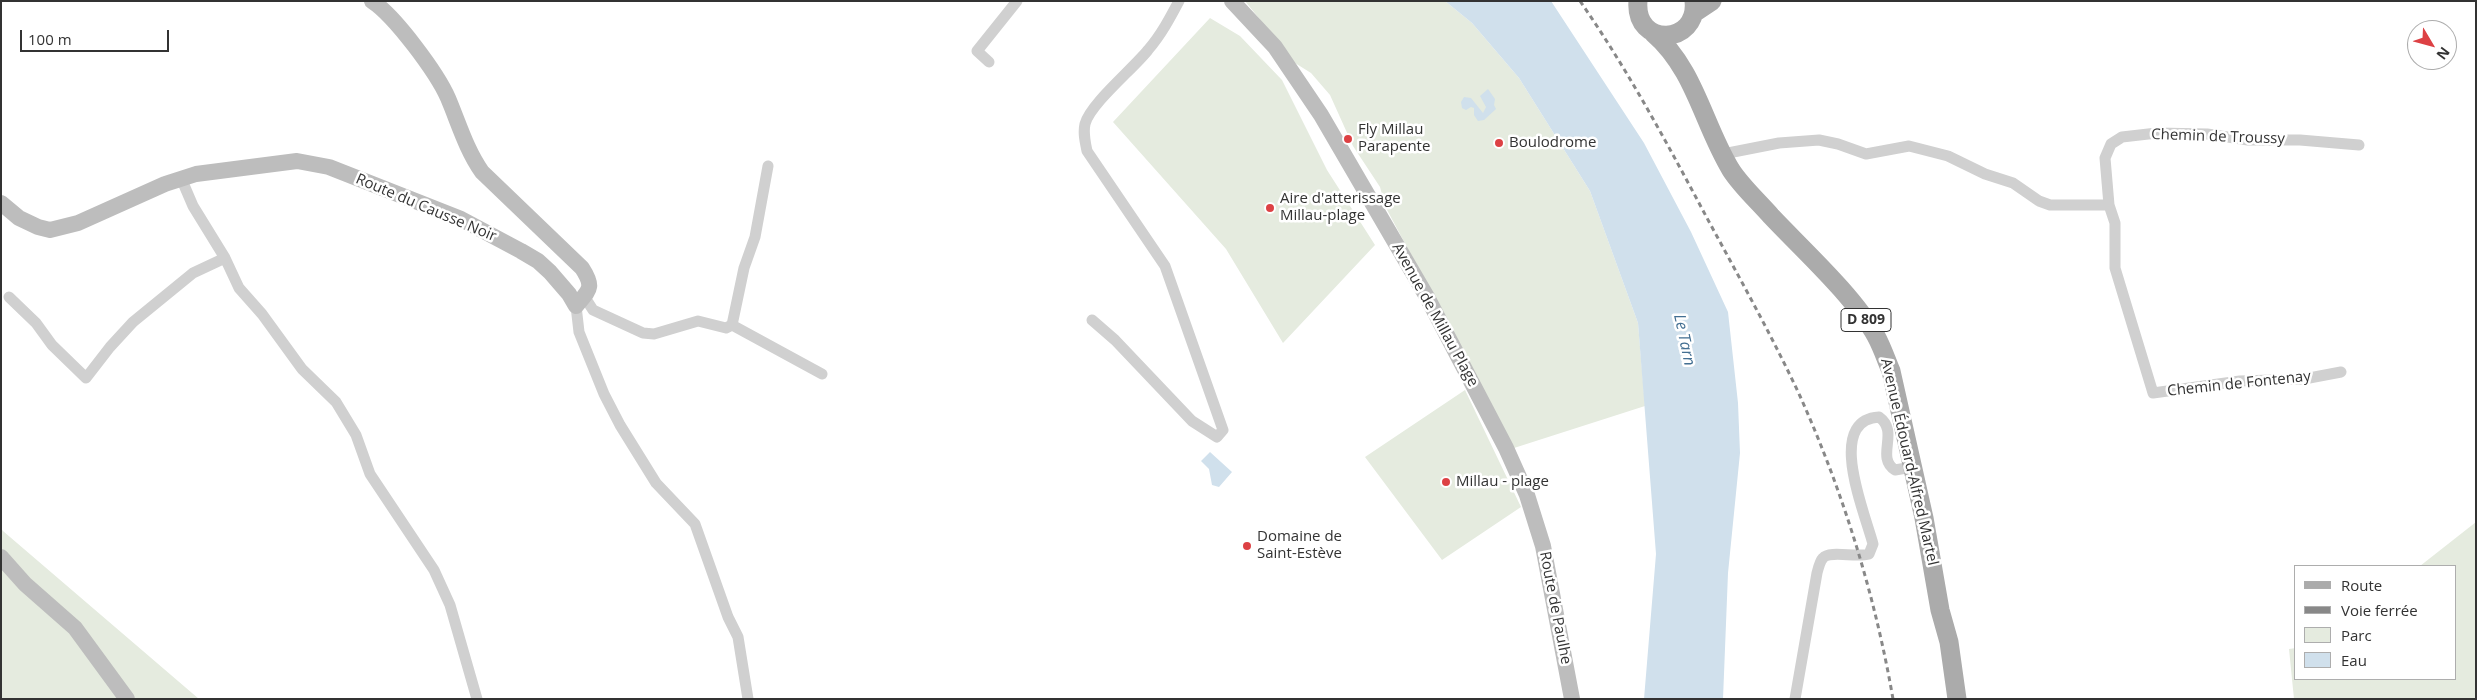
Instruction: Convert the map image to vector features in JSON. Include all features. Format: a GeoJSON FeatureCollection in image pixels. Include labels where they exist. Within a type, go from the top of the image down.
{"type":"FeatureCollection","features":[{"type":"Feature","properties":{"kind":"main road","name":"Avenue Édouard-Alfred Martel"},"geometry":{"type":"LineString","coordinates":[[1638,1],[1640,19],[1671,50],[1690,79],[1722,154],[1739,180],[1843,293],[1876,336],[1890,371],[1924,518],[1940,610]]}},
{"type":"Feature","properties":{"kind":"main road"},"geometry":{"type":"LineString","coordinates":[[1653,33],[1670,35],[1692,13],[1712,1]]}},
{"type":"Feature","properties":{"kind":"main road","name":"Avenue Édouard-Alfred Martel"},"geometry":{"type":"LineString","coordinates":[[1690,79],[1684,50],[1692,13]]}},
{"type":"Feature","properties":{"kind":"main road","name":"D 809"},"geometry":{"type":"LineString","coordinates":[[1940,610],[1945,699]]}},
{"type":"Feature","properties":{"kind":"main road","name":"D 809"},"geometry":{"type":"LineString","coordinates":[[1940,610],[1949,642],[1956,699]]}},
{"type":"Feature","properties":{"kind":"street"},"geometry":{"type":"LineString","coordinates":[[372,1],[398,24],[442,86],[471,156],[482,172],[582,268],[590,284],[590,290],[580,301],[579,332],[604,394],[616,417],[656,483],[695,524],[728,617],[738,637],[748,699]]}},
{"type":"Feature","properties":{"kind":"street"},"geometry":{"type":"LineString","coordinates":[[988,62],[977,51],[1016,1]]}},
{"type":"Feature","properties":{"kind":"street"},"geometry":{"type":"LineString","coordinates":[[1092,320],[1115,340],[1192,421],[1217,437],[1223,430],[1165,266],[1087,150],[1084,137],[1085,122],[1102,99],[1148,51],[1161,33],[1179,1]]}},
{"type":"Feature","properties":{"kind":"street","name":"Avenue de Millau Plage"},"geometry":{"type":"LineString","coordinates":[[1232,1],[1275,47],[1364,185],[1506,448],[1535,517]]}},
{"type":"Feature","properties":{"kind":"street","name":"Chemin de Troussy"},"geometry":{"type":"LineString","coordinates":[[2109,205],[2105,158],[2111,144],[2122,137],[2156,133],[2207,134],[2248,140],[2300,140],[2359,145]]}},
{"type":"Feature","properties":{"kind":"street"},"geometry":{"type":"LineString","coordinates":[[1722,154],[1779,143],[1819,140],[1838,144],[1866,154],[1909,146],[1948,156],[1985,174],[2014,183],[2039,201],[2050,205],[2109,205]]}},
{"type":"Feature","properties":{"kind":"street","name":"Route du Causse Noir"},"geometry":{"type":"LineString","coordinates":[[1,204],[20,218],[38,227],[50,230],[78,223],[182,178],[196,174],[297,162],[329,167],[461,219],[513,246],[538,261],[570,294],[580,301]]}},
{"type":"Feature","properties":{"kind":"street"},"geometry":{"type":"LineString","coordinates":[[732,326],[744,268],[755,237],[768,166]]}},
{"type":"Feature","properties":{"kind":"street"},"geometry":{"type":"LineString","coordinates":[[182,178],[193,206],[224,258],[239,288],[262,314],[302,369],[336,402],[356,435],[370,474],[434,570],[450,605],[477,699]]}},
{"type":"Feature","properties":{"kind":"street","name":"Chemin de Fontenay"},"geometry":{"type":"LineString","coordinates":[[2109,205],[2115,223],[2116,268],[2153,393],[2240,381],[2304,379],[2341,372]]}},
{"type":"Feature","properties":{"kind":"street"},"geometry":{"type":"LineString","coordinates":[[9,297],[36,323],[52,346],[86,378],[110,347],[133,322],[193,273],[224,258]]}},
{"type":"Feature","properties":{"kind":"street"},"geometry":{"type":"LineString","coordinates":[[580,301],[593,310],[643,332],[654,334],[698,321],[726,328],[732,326],[822,374]]}},
{"type":"Feature","properties":{"kind":"street"},"geometry":{"type":"LineString","coordinates":[[1795,699],[1817,573],[1823,558],[1832,553],[1860,557],[1869,554],[1873,544],[1852,467],[1850,444],[1854,429],[1868,418],[1879,417],[1888,426],[1889,435],[1886,458],[1888,464],[1895,470],[1912,467]]}},
{"type":"Feature","properties":{"kind":"street","name":"Route de Paulhe"},"geometry":{"type":"LineString","coordinates":[[1535,517],[1552,584],[1572,699]]}},
{"type":"Feature","properties":{"kind":"street"},"geometry":{"type":"LineString","coordinates":[[1,557],[25,584],[75,628],[127,699]]}},
{"type":"Feature","properties":{"kind":"green space"},"geometry":{"type":"Polygon","coordinates":[[[1245,1],[1445,1],[1472,23],[1519,78],[1590,191],[1638,323],[1645,406],[1514,448],[1385,206],[1380,187],[1353,146],[1330,95],[1311,73],[1295,63],[1245,1]]]}},
{"type":"Feature","properties":{"kind":"green space","name":"Aire d'atterissage Millau-plage"},"geometry":{"type":"Polygon","coordinates":[[[1210,18],[1240,36],[1282,80],[1327,170],[1375,245],[1283,343],[1226,249],[1113,122],[1210,18]]]}},
{"type":"Feature","properties":{"kind":"green space","name":"Millau - plage"},"geometry":{"type":"Polygon","coordinates":[[[1465,390],[1521,507],[1442,560],[1365,457],[1465,390]]]}},
{"type":"Feature","properties":{"kind":"green space"},"geometry":{"type":"Polygon","coordinates":[[[2476,522],[2476,699],[2294,699],[2289,649],[2294,648],[2294,680],[2457,680],[2457,565],[2421,565],[2476,522]]]}},
{"type":"Feature","properties":{"kind":"green space"},"geometry":{"type":"Polygon","coordinates":[[[1,528],[3,531],[199,699],[1,699],[1,528]]]}},
{"type":"Feature","properties":{"kind":"water","name":"Le Tarn"},"geometry":{"type":"Polygon","coordinates":[[[1445,1],[1551,1],[1644,143],[1691,232],[1728,312],[1738,403],[1740,453],[1728,573],[1723,699],[1644,699],[1656,554],[1638,323],[1590,191],[1519,78],[1472,23],[1445,1]]]}},
{"type":"Feature","properties":{"kind":"water"},"geometry":{"type":"Polygon","coordinates":[[[1488,89],[1495,99],[1494,105],[1496,109],[1484,120],[1478,121],[1474,115],[1474,108],[1471,107],[1466,110],[1462,108],[1461,102],[1464,97],[1471,98],[1483,113],[1486,107],[1480,96],[1488,89]]]}},
{"type":"Feature","properties":{"kind":"water"},"geometry":{"type":"Polygon","coordinates":[[[1210,452],[1232,472],[1219,487],[1212,485],[1209,469],[1201,461],[1210,452]]]}},
{"type":"Feature","properties":{"kind":"railway"},"geometry":{"type":"LineString","coordinates":[[1580,1],[1615,54],[1662,135],[1755,307],[1800,396],[1816,432],[1856,544],[1877,621],[1893,699]]}},
{"type":"Feature","properties":{"kind":"place","name":"Fly Millau Parapente"},"geometry":{"type":"Point","coordinates":[1348,139]}},
{"type":"Feature","properties":{"kind":"place","name":"Boulodrome"},"geometry":{"type":"Point","coordinates":[1499,143]}},
{"type":"Feature","properties":{"kind":"place","name":"Aire d'atterissage Millau-plage"},"geometry":{"type":"Point","coordinates":[1270,208]}},
{"type":"Feature","properties":{"kind":"place","name":"Millau - plage"},"geometry":{"type":"Point","coordinates":[1446,482]}},
{"type":"Feature","properties":{"kind":"place","name":"Domaine de Saint-Estève"},"geometry":{"type":"Point","coordinates":[1247,546]}}]}
